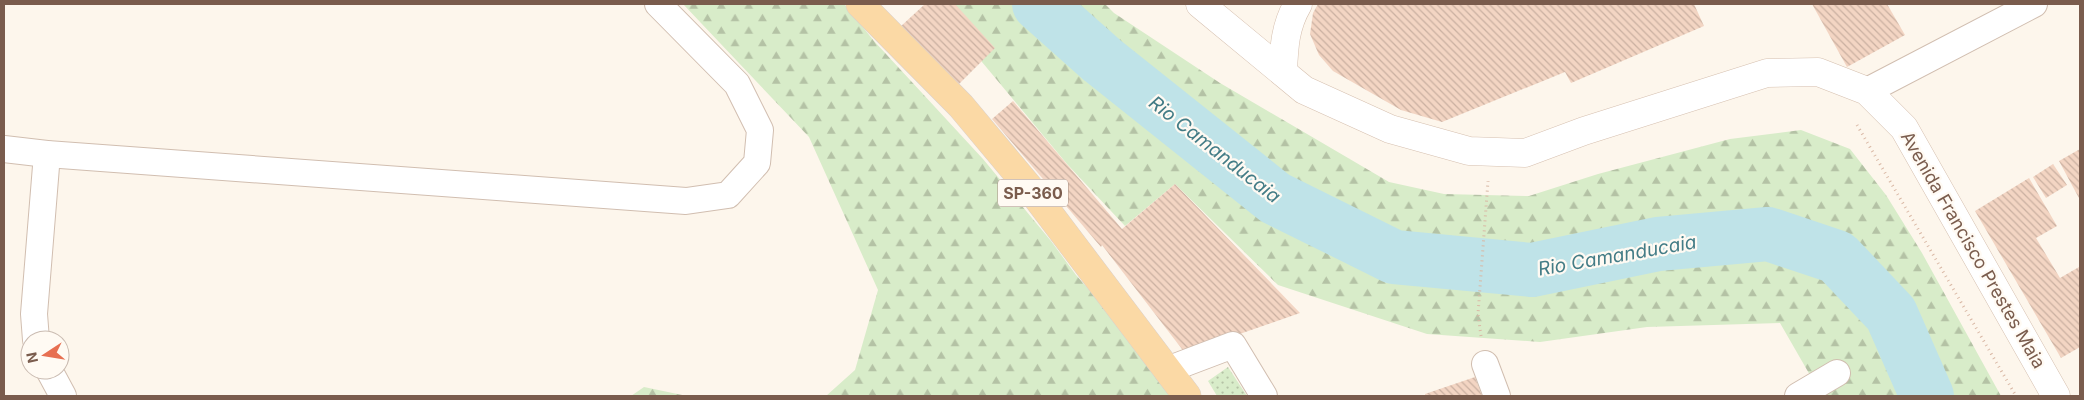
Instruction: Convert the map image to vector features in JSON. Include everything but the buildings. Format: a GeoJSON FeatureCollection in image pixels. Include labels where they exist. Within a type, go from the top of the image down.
{"type":"FeatureCollection","features":[{"type":"Feature","properties":{"kind":"main road","name":"SP-360"},"geometry":{"type":"LineString","coordinates":[[860,4],[961,106],[1032,191],[1188,396]]}},
{"type":"Feature","properties":{"kind":"street"},"geometry":{"type":"LineString","coordinates":[[4,149],[48,154],[686,201],[728,195],[757,163],[760,130],[737,84],[658,4]]}},
{"type":"Feature","properties":{"kind":"street"},"geometry":{"type":"LineString","coordinates":[[1283,72],[1284,43],[1290,18],[1298,4]]}},
{"type":"Feature","properties":{"kind":"street"},"geometry":{"type":"LineString","coordinates":[[1867,91],[2034,4]]}},
{"type":"Feature","properties":{"kind":"street","name":"Avenida Francisco Prestes Maia"},"geometry":{"type":"LineString","coordinates":[[1207,5],[1304,90],[1390,129],[1469,151],[1525,153],[1584,131],[1767,73],[1818,72],[1867,91],[1904,128],[2056,396]]}},
{"type":"Feature","properties":{"kind":"street"},"geometry":{"type":"LineString","coordinates":[[35,330],[34,314],[48,154]]}},
{"type":"Feature","properties":{"kind":"street"},"geometry":{"type":"LineString","coordinates":[[1167,370],[1233,345],[1264,396]]}},
{"type":"Feature","properties":{"kind":"street"},"geometry":{"type":"LineString","coordinates":[[1485,364],[1497,396]]}},
{"type":"Feature","properties":{"kind":"street"},"geometry":{"type":"LineString","coordinates":[[1798,396],[1836,373]]}},
{"type":"Feature","properties":{"kind":"street"},"geometry":{"type":"LineString","coordinates":[[54,380],[63,396]]}},
{"type":"Feature","properties":{"kind":"path"},"geometry":{"type":"LineString","coordinates":[[1855,122],[2016,396]]}},
{"type":"Feature","properties":{"kind":"path"},"geometry":{"type":"LineString","coordinates":[[1478,314],[1488,178]]}},
{"type":"Feature","properties":{"kind":"green space"},"geometry":{"type":"Polygon","coordinates":[[[683,4],[844,4],[874,41],[983,159],[1051,241],[1076,275],[1144,352],[1176,396],[826,396],[855,370],[878,290],[809,137],[683,4]]]}},
{"type":"Feature","properties":{"kind":"green space"},"geometry":{"type":"Polygon","coordinates":[[[930,4],[1105,4],[1114,13],[1220,83],[1389,182],[1444,194],[1529,196],[1598,174],[1730,139],[1801,130],[1850,149],[1886,195],[1922,253],[2001,396],[1822,396],[1780,323],[1647,327],[1540,342],[1427,334],[1278,285],[1175,184],[1125,226],[1067,164],[957,32],[930,4]]]}},
{"type":"Feature","properties":{"kind":"green space"},"geometry":{"type":"Polygon","coordinates":[[[1228,367],[1247,396],[1217,396],[1208,381],[1228,367]]]}},
{"type":"Feature","properties":{"kind":"green space"},"geometry":{"type":"Polygon","coordinates":[[[644,387],[687,396],[631,396],[644,387]]]}},
{"type":"Feature","properties":{"kind":"waterway","name":"Rio Camanducaia"},"geometry":{"type":"LineString","coordinates":[[1039,4],[1102,60],[1275,198],[1394,257],[1532,270],[1658,244],[1768,234],[1837,257],[1891,314],[1927,396]]}}]}
